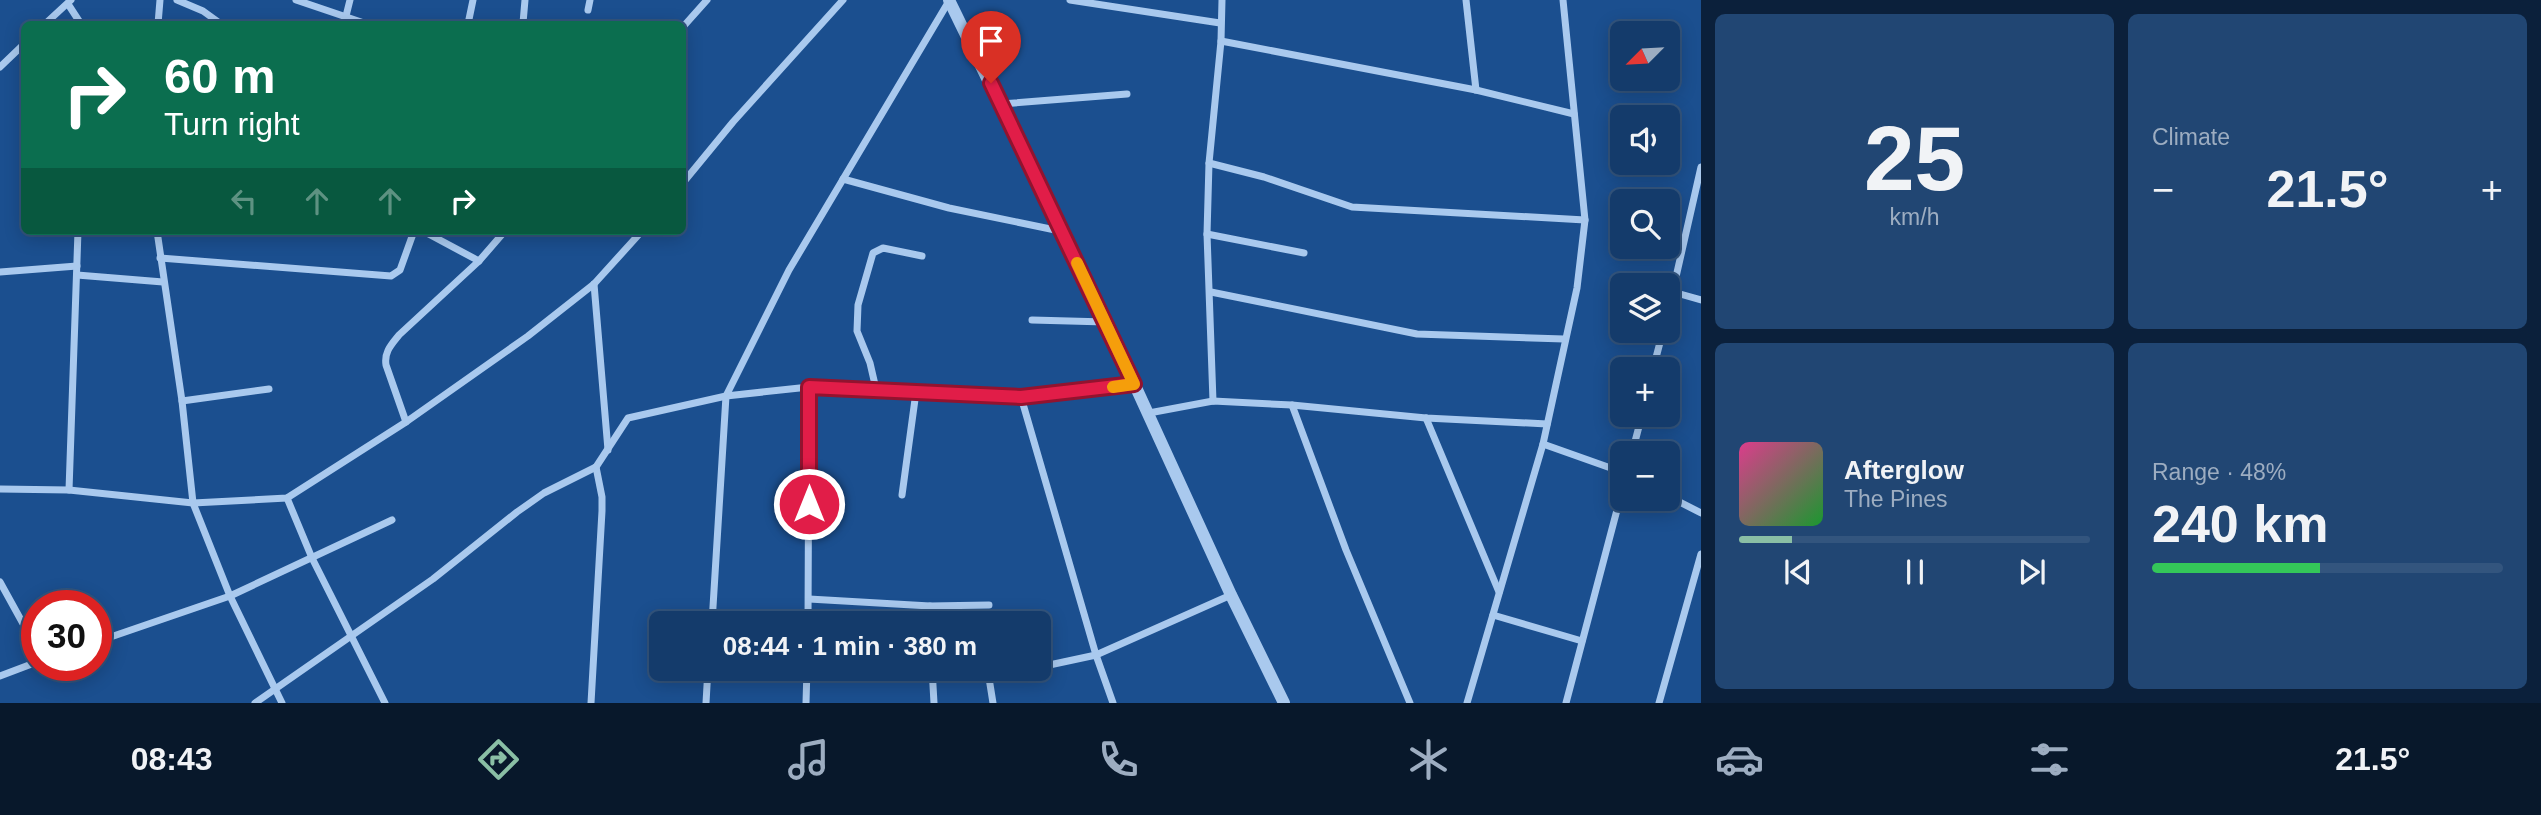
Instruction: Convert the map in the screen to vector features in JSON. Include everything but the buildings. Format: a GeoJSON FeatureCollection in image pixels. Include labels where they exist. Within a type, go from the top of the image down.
{"type":"FeatureCollection","features":[{"type":"Feature","properties":{"kind":"street"},"geometry":{"type":"LineString","coordinates":[[158,21],[160,0]]}},
{"type":"Feature","properties":{"kind":"street"},"geometry":{"type":"LineString","coordinates":[[177,0],[203,11],[217,21]]}},
{"type":"Feature","properties":{"kind":"street"},"geometry":{"type":"LineString","coordinates":[[296,0],[344,21],[349,0]]}},
{"type":"Feature","properties":{"kind":"street"},"geometry":{"type":"LineString","coordinates":[[469,21],[473,0]]}},
{"type":"Feature","properties":{"kind":"street"},"geometry":{"type":"LineString","coordinates":[[523,21],[525,0]]}},
{"type":"Feature","properties":{"kind":"street"},"geometry":{"type":"LineString","coordinates":[[588,10],[590,0]]}},
{"type":"Feature","properties":{"kind":"street"},"geometry":{"type":"LineString","coordinates":[[686,24],[707,0]]}},
{"type":"Feature","properties":{"kind":"street"},"geometry":{"type":"LineString","coordinates":[[686,179],[733,122],[843,0]]}},
{"type":"Feature","properties":{"kind":"street"},"geometry":{"type":"LineString","coordinates":[[949,0],[1106,322],[1231,595],[1284,703]]}},
{"type":"Feature","properties":{"kind":"street"},"geometry":{"type":"LineString","coordinates":[[713,611],[726,396],[789,270],[949,0]]}},
{"type":"Feature","properties":{"kind":"street"},"geometry":{"type":"LineString","coordinates":[[1070,0],[1220,23]]}},
{"type":"Feature","properties":{"kind":"street"},"geometry":{"type":"LineString","coordinates":[[1213,401],[1207,234],[1209,163],[1221,41],[1222,0]]}},
{"type":"Feature","properties":{"kind":"street"},"geometry":{"type":"LineString","coordinates":[[1466,0],[1476,90]]}},
{"type":"Feature","properties":{"kind":"street"},"geometry":{"type":"LineString","coordinates":[[1467,703],[1544,444],[1564,339],[1577,288],[1585,220],[1563,0]]}},
{"type":"Feature","properties":{"kind":"street"},"geometry":{"type":"LineString","coordinates":[[48,21],[69,2],[79,21]]}},
{"type":"Feature","properties":{"kind":"street"},"geometry":{"type":"LineString","coordinates":[[1221,41],[1476,90],[1574,114]]}},
{"type":"Feature","properties":{"kind":"street"},"geometry":{"type":"LineString","coordinates":[[0,67],[21,47]]}},
{"type":"Feature","properties":{"kind":"street"},"geometry":{"type":"LineString","coordinates":[[1001,104],[1127,94]]}},
{"type":"Feature","properties":{"kind":"street"},"geometry":{"type":"LineString","coordinates":[[1209,163],[1264,177],[1352,207],[1585,220]]}},
{"type":"Feature","properties":{"kind":"street"},"geometry":{"type":"LineString","coordinates":[[1677,273],[1701,167]]}},
{"type":"Feature","properties":{"kind":"street"},"geometry":{"type":"LineString","coordinates":[[843,179],[948,208],[1060,231]]}},
{"type":"Feature","properties":{"kind":"street"},"geometry":{"type":"LineString","coordinates":[[1207,234],[1304,253]]}},
{"type":"Feature","properties":{"kind":"street"},"geometry":{"type":"LineString","coordinates":[[69,490],[78,235]]}},
{"type":"Feature","properties":{"kind":"street"},"geometry":{"type":"LineString","coordinates":[[157,235],[183,401],[193,503],[230,596],[282,703]]}},
{"type":"Feature","properties":{"kind":"street"},"geometry":{"type":"LineString","coordinates":[[160,258],[391,276],[400,270],[413,235]]}},
{"type":"Feature","properties":{"kind":"street"},"geometry":{"type":"LineString","coordinates":[[430,235],[479,261]]}},
{"type":"Feature","properties":{"kind":"street"},"geometry":{"type":"LineString","coordinates":[[406,422],[386,365],[388,349],[398,335],[479,261],[502,235]]}},
{"type":"Feature","properties":{"kind":"street"},"geometry":{"type":"LineString","coordinates":[[0,489],[69,490],[193,503],[287,498],[406,422],[528,336],[594,285],[638,235]]}},
{"type":"Feature","properties":{"kind":"street"},"geometry":{"type":"LineString","coordinates":[[876,389],[870,363],[857,331],[858,305],[869,263],[873,253],[883,248],[922,256]]}},
{"type":"Feature","properties":{"kind":"street"},"geometry":{"type":"LineString","coordinates":[[0,272],[77,266]]}},
{"type":"Feature","properties":{"kind":"street"},"geometry":{"type":"LineString","coordinates":[[77,275],[163,282]]}},
{"type":"Feature","properties":{"kind":"street"},"geometry":{"type":"LineString","coordinates":[[594,285],[608,450]]}},
{"type":"Feature","properties":{"kind":"street"},"geometry":{"type":"LineString","coordinates":[[1211,292],[1417,334],[1564,339]]}},
{"type":"Feature","properties":{"kind":"street"},"geometry":{"type":"LineString","coordinates":[[1680,294],[1701,300]]}},
{"type":"Feature","properties":{"kind":"street"},"geometry":{"type":"LineString","coordinates":[[1032,320],[1106,322]]}},
{"type":"Feature","properties":{"kind":"street"},"geometry":{"type":"LineString","coordinates":[[255,703],[433,579],[544,493],[596,467],[628,418],[726,396],[809,387],[1021,397],[1134,384]]}},
{"type":"Feature","properties":{"kind":"street"},"geometry":{"type":"LineString","coordinates":[[808,611],[809,387]]}},
{"type":"Feature","properties":{"kind":"street"},"geometry":{"type":"LineString","coordinates":[[183,401],[269,390]]}},
{"type":"Feature","properties":{"kind":"street"},"geometry":{"type":"LineString","coordinates":[[902,495],[916,391]]}},
{"type":"Feature","properties":{"kind":"street"},"geometry":{"type":"LineString","coordinates":[[1021,397],[1096,655],[1113,703]]}},
{"type":"Feature","properties":{"kind":"street"},"geometry":{"type":"LineString","coordinates":[[1149,413],[1213,401],[1293,405],[1426,418],[1548,424]]}},
{"type":"Feature","properties":{"kind":"street"},"geometry":{"type":"LineString","coordinates":[[1293,405],[1346,550],[1410,703]]}},
{"type":"Feature","properties":{"kind":"street"},"geometry":{"type":"LineString","coordinates":[[1426,418],[1499,593]]}},
{"type":"Feature","properties":{"kind":"street"},"geometry":{"type":"LineString","coordinates":[[1544,444],[1610,468]]}},
{"type":"Feature","properties":{"kind":"street"},"geometry":{"type":"LineString","coordinates":[[591,703],[602,510],[596,467]]}},
{"type":"Feature","properties":{"kind":"street"},"geometry":{"type":"LineString","coordinates":[[287,498],[312,558],[385,703]]}},
{"type":"Feature","properties":{"kind":"street"},"geometry":{"type":"LineString","coordinates":[[1680,502],[1701,513]]}},
{"type":"Feature","properties":{"kind":"street"},"geometry":{"type":"LineString","coordinates":[[1566,703],[1617,511]]}},
{"type":"Feature","properties":{"kind":"street"},"geometry":{"type":"LineString","coordinates":[[112,637],[230,596],[391,520]]}},
{"type":"Feature","properties":{"kind":"street"},"geometry":{"type":"LineString","coordinates":[[1658,703],[1701,554]]}},
{"type":"Feature","properties":{"kind":"street"},"geometry":{"type":"LineString","coordinates":[[0,582],[21,620]]}},
{"type":"Feature","properties":{"kind":"street"},"geometry":{"type":"LineString","coordinates":[[1051,665],[1096,655],[1231,595]]}},
{"type":"Feature","properties":{"kind":"street"},"geometry":{"type":"LineString","coordinates":[[808,599],[930,606],[989,605]]}},
{"type":"Feature","properties":{"kind":"street"},"geometry":{"type":"LineString","coordinates":[[930,606],[930,611]]}},
{"type":"Feature","properties":{"kind":"street"},"geometry":{"type":"LineString","coordinates":[[1493,615],[1582,641]]}},
{"type":"Feature","properties":{"kind":"street"},"geometry":{"type":"LineString","coordinates":[[0,676],[21,668]]}},
{"type":"Feature","properties":{"kind":"street"},"geometry":{"type":"LineString","coordinates":[[706,703],[707,681]]}},
{"type":"Feature","properties":{"kind":"street"},"geometry":{"type":"LineString","coordinates":[[806,703],[807,681]]}},
{"type":"Feature","properties":{"kind":"street"},"geometry":{"type":"LineString","coordinates":[[933,681],[934,703]]}},
{"type":"Feature","properties":{"kind":"street"},"geometry":{"type":"LineString","coordinates":[[988,681],[993,703]]}},
{"type":"Feature","properties":{"kind":"slow traffic"},"geometry":{"type":"LineString","coordinates":[[1077,263],[1134,384],[1113,387]]}},
{"type":"Feature","properties":{"kind":"route"},"geometry":{"type":"LineString","coordinates":[[809,504],[809,387],[1021,397],[1134,384],[991,83]]}}]}
